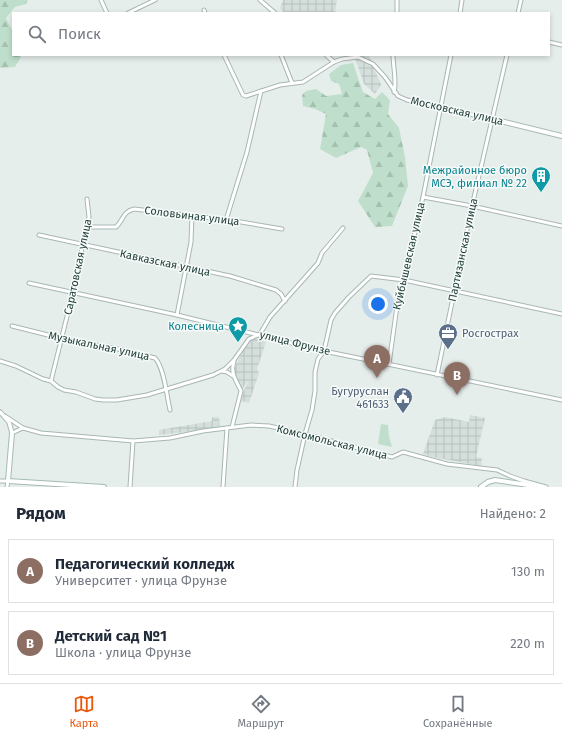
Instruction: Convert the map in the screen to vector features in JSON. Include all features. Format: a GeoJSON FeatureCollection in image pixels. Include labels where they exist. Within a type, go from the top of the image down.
{"type":"FeatureCollection","features":[{"type":"Feature","properties":{"kind":"main road","name":"Московская улица"},"geometry":{"type":"LineString","coordinates":[[492,119],[562,136]]}},
{"type":"Feature","properties":{"kind":"main road"},"geometry":{"type":"LineString","coordinates":[[12,433],[8,481],[104,487]]}},
{"type":"Feature","properties":{"kind":"main road","name":"Комсомольская улица"},"geometry":{"type":"LineString","coordinates":[[481,487],[488,482],[495,480],[526,483],[542,487]]}},
{"type":"Feature","properties":{"kind":"street"},"geometry":{"type":"LineString","coordinates":[[101,0],[107,12]]}},
{"type":"Feature","properties":{"kind":"street"},"geometry":{"type":"LineString","coordinates":[[130,12],[155,0]]}},
{"type":"Feature","properties":{"kind":"street"},"geometry":{"type":"LineString","coordinates":[[260,0],[274,12]]}},
{"type":"Feature","properties":{"kind":"street"},"geometry":{"type":"LineString","coordinates":[[397,0],[397,12]]}},
{"type":"Feature","properties":{"kind":"street"},"geometry":{"type":"LineString","coordinates":[[460,12],[462,0]]}},
{"type":"Feature","properties":{"kind":"street"},"geometry":{"type":"LineString","coordinates":[[518,12],[520,0]]}},
{"type":"Feature","properties":{"kind":"street"},"geometry":{"type":"LineString","coordinates":[[550,42],[562,45]]}},
{"type":"Feature","properties":{"kind":"street"},"geometry":{"type":"LineString","coordinates":[[224,56],[243,95],[246,96],[292,83],[303,82],[334,62],[342,59],[358,57],[380,70],[394,92]]}},
{"type":"Feature","properties":{"kind":"street"},"geometry":{"type":"LineString","coordinates":[[281,56],[292,83]]}},
{"type":"Feature","properties":{"kind":"street"},"geometry":{"type":"LineString","coordinates":[[327,56],[334,62]]}},
{"type":"Feature","properties":{"kind":"street"},"geometry":{"type":"LineString","coordinates":[[393,56],[393,68],[396,83],[394,92]]}},
{"type":"Feature","properties":{"kind":"street","name":"Куйбышевская улица"},"geometry":{"type":"LineString","coordinates":[[389,364],[398,299],[404,280],[423,197],[451,56]]}},
{"type":"Feature","properties":{"kind":"street","name":"Партизанская улица"},"geometry":{"type":"LineString","coordinates":[[437,375],[472,206],[508,56]]}},
{"type":"Feature","properties":{"kind":"street"},"geometry":{"type":"LineString","coordinates":[[226,220],[247,152],[261,91]]}},
{"type":"Feature","properties":{"kind":"street","name":"Московская улица"},"geometry":{"type":"LineString","coordinates":[[394,92],[398,96],[407,100],[492,119]]}},
{"type":"Feature","properties":{"kind":"street"},"geometry":{"type":"LineString","coordinates":[[423,197],[562,226]]}},
{"type":"Feature","properties":{"kind":"street","name":"Саратовская улица"},"geometry":{"type":"LineString","coordinates":[[51,381],[73,292],[89,217],[87,199]]}},
{"type":"Feature","properties":{"kind":"street","name":"Соловьиная улица"},"geometry":{"type":"LineString","coordinates":[[86,227],[116,227],[128,210],[134,209],[226,220],[282,229]]}},
{"type":"Feature","properties":{"kind":"street"},"geometry":{"type":"LineString","coordinates":[[177,314],[191,242],[192,216]]}},
{"type":"Feature","properties":{"kind":"street"},"geometry":{"type":"LineString","coordinates":[[0,361],[51,381],[64,390],[76,392],[95,399],[104,400],[127,399],[147,395],[213,375],[222,371],[234,360],[249,339],[260,334],[270,317],[318,264],[322,254],[343,228]]}},
{"type":"Feature","properties":{"kind":"street","name":"Кавказская улица"},"geometry":{"type":"LineString","coordinates":[[39,235],[230,276],[276,290],[281,294],[285,301]]}},
{"type":"Feature","properties":{"kind":"street"},"geometry":{"type":"LineString","coordinates":[[295,487],[296,470],[313,404],[315,372],[318,359],[324,351],[331,320],[349,296],[371,276],[404,280],[562,314]]}},
{"type":"Feature","properties":{"kind":"street","name":"улица Фрунзе"},"geometry":{"type":"LineString","coordinates":[[29,283],[177,314],[324,351],[562,400]]}},
{"type":"Feature","properties":{"kind":"street","name":"Музыкальная улица"},"geometry":{"type":"LineString","coordinates":[[12,326],[154,358],[158,362],[163,376],[170,410]]}},
{"type":"Feature","properties":{"kind":"street"},"geometry":{"type":"LineString","coordinates":[[232,427],[241,391],[233,376],[232,365],[234,360]]}},
{"type":"Feature","properties":{"kind":"street"},"geometry":{"type":"LineString","coordinates":[[222,371],[233,376]]}},
{"type":"Feature","properties":{"kind":"street"},"geometry":{"type":"LineString","coordinates":[[2,413],[9,422],[12,433],[24,428]]}},
{"type":"Feature","properties":{"kind":"street","name":"Комсомольская улица"},"geometry":{"type":"LineString","coordinates":[[2,413],[24,428],[41,433],[133,441],[170,438],[232,427],[251,425],[270,426],[392,457],[403,452],[447,464],[498,470],[526,483]]}},
{"type":"Feature","properties":{"kind":"street"},"geometry":{"type":"LineString","coordinates":[[224,487],[228,428]]}},
{"type":"Feature","properties":{"kind":"street"},"geometry":{"type":"LineString","coordinates":[[130,487],[133,441]]}},
{"type":"Feature","properties":{"kind":"street"},"geometry":{"type":"LineString","coordinates":[[0,481],[8,481],[7,487]]}},
{"type":"Feature","properties":{"kind":"street"},"geometry":{"type":"LineString","coordinates":[[526,483],[546,487]]}},
{"type":"Feature","properties":{"kind":"shaded area"},"geometry":{"type":"Polygon","coordinates":[[[283,0],[337,0],[335,12],[283,12],[280,8],[283,0]]]}},
{"type":"Feature","properties":{"kind":"shaded area"},"geometry":{"type":"Polygon","coordinates":[[[354,56],[369,56],[381,85],[375,94],[364,84],[354,56]]]}},
{"type":"Feature","properties":{"kind":"shaded area"},"geometry":{"type":"Polygon","coordinates":[[[255,338],[266,342],[257,369],[259,373],[249,403],[241,401],[249,379],[242,389],[234,371],[237,362],[249,341],[255,338]]]}},
{"type":"Feature","properties":{"kind":"shaded area"},"geometry":{"type":"Polygon","coordinates":[[[470,415],[485,418],[476,457],[482,458],[481,466],[423,454],[435,420],[445,417],[469,422],[470,415]]]}},
{"type":"Feature","properties":{"kind":"shaded area"},"geometry":{"type":"Polygon","coordinates":[[[212,417],[219,417],[220,428],[159,435],[159,430],[212,421],[212,417]]]}},
{"type":"Feature","properties":{"kind":"green space"},"geometry":{"type":"Polygon","coordinates":[[[0,0],[28,0],[26,4],[15,7],[6,18],[12,30],[12,56],[21,56],[15,67],[0,68],[0,0]]]}},
{"type":"Feature","properties":{"kind":"green space"},"geometry":{"type":"Polygon","coordinates":[[[353,63],[363,92],[375,99],[382,92],[390,100],[388,114],[399,128],[405,157],[408,186],[392,226],[375,227],[358,201],[373,173],[367,150],[361,147],[336,158],[320,149],[326,114],[303,106],[302,95],[306,91],[316,89],[326,96],[342,94],[339,84],[331,81],[329,74],[341,65],[353,63]]]}},
{"type":"Feature","properties":{"kind":"green space"},"geometry":{"type":"Polygon","coordinates":[[[381,424],[388,425],[392,447],[378,444],[381,424]]]}},
{"type":"Feature","properties":{"kind":"place","name":"Межрайонное бюро МСЭ, филиал № 22"},"geometry":{"type":"Point","coordinates":[541,193]}},
{"type":"Feature","properties":{"kind":"place","name":"Колесница"},"geometry":{"type":"Point","coordinates":[238,343]}},
{"type":"Feature","properties":{"kind":"place","name":"Росгострах"},"geometry":{"type":"Point","coordinates":[448,350]}},
{"type":"Feature","properties":{"kind":"place","name":"Педагогический колледж"},"geometry":{"type":"Point","coordinates":[377,378]}},
{"type":"Feature","properties":{"kind":"place","name":"Детский сад №1"},"geometry":{"type":"Point","coordinates":[457,395]}},
{"type":"Feature","properties":{"kind":"place","name":"Бугуруслан 461633"},"geometry":{"type":"Point","coordinates":[403,414]}}]}
